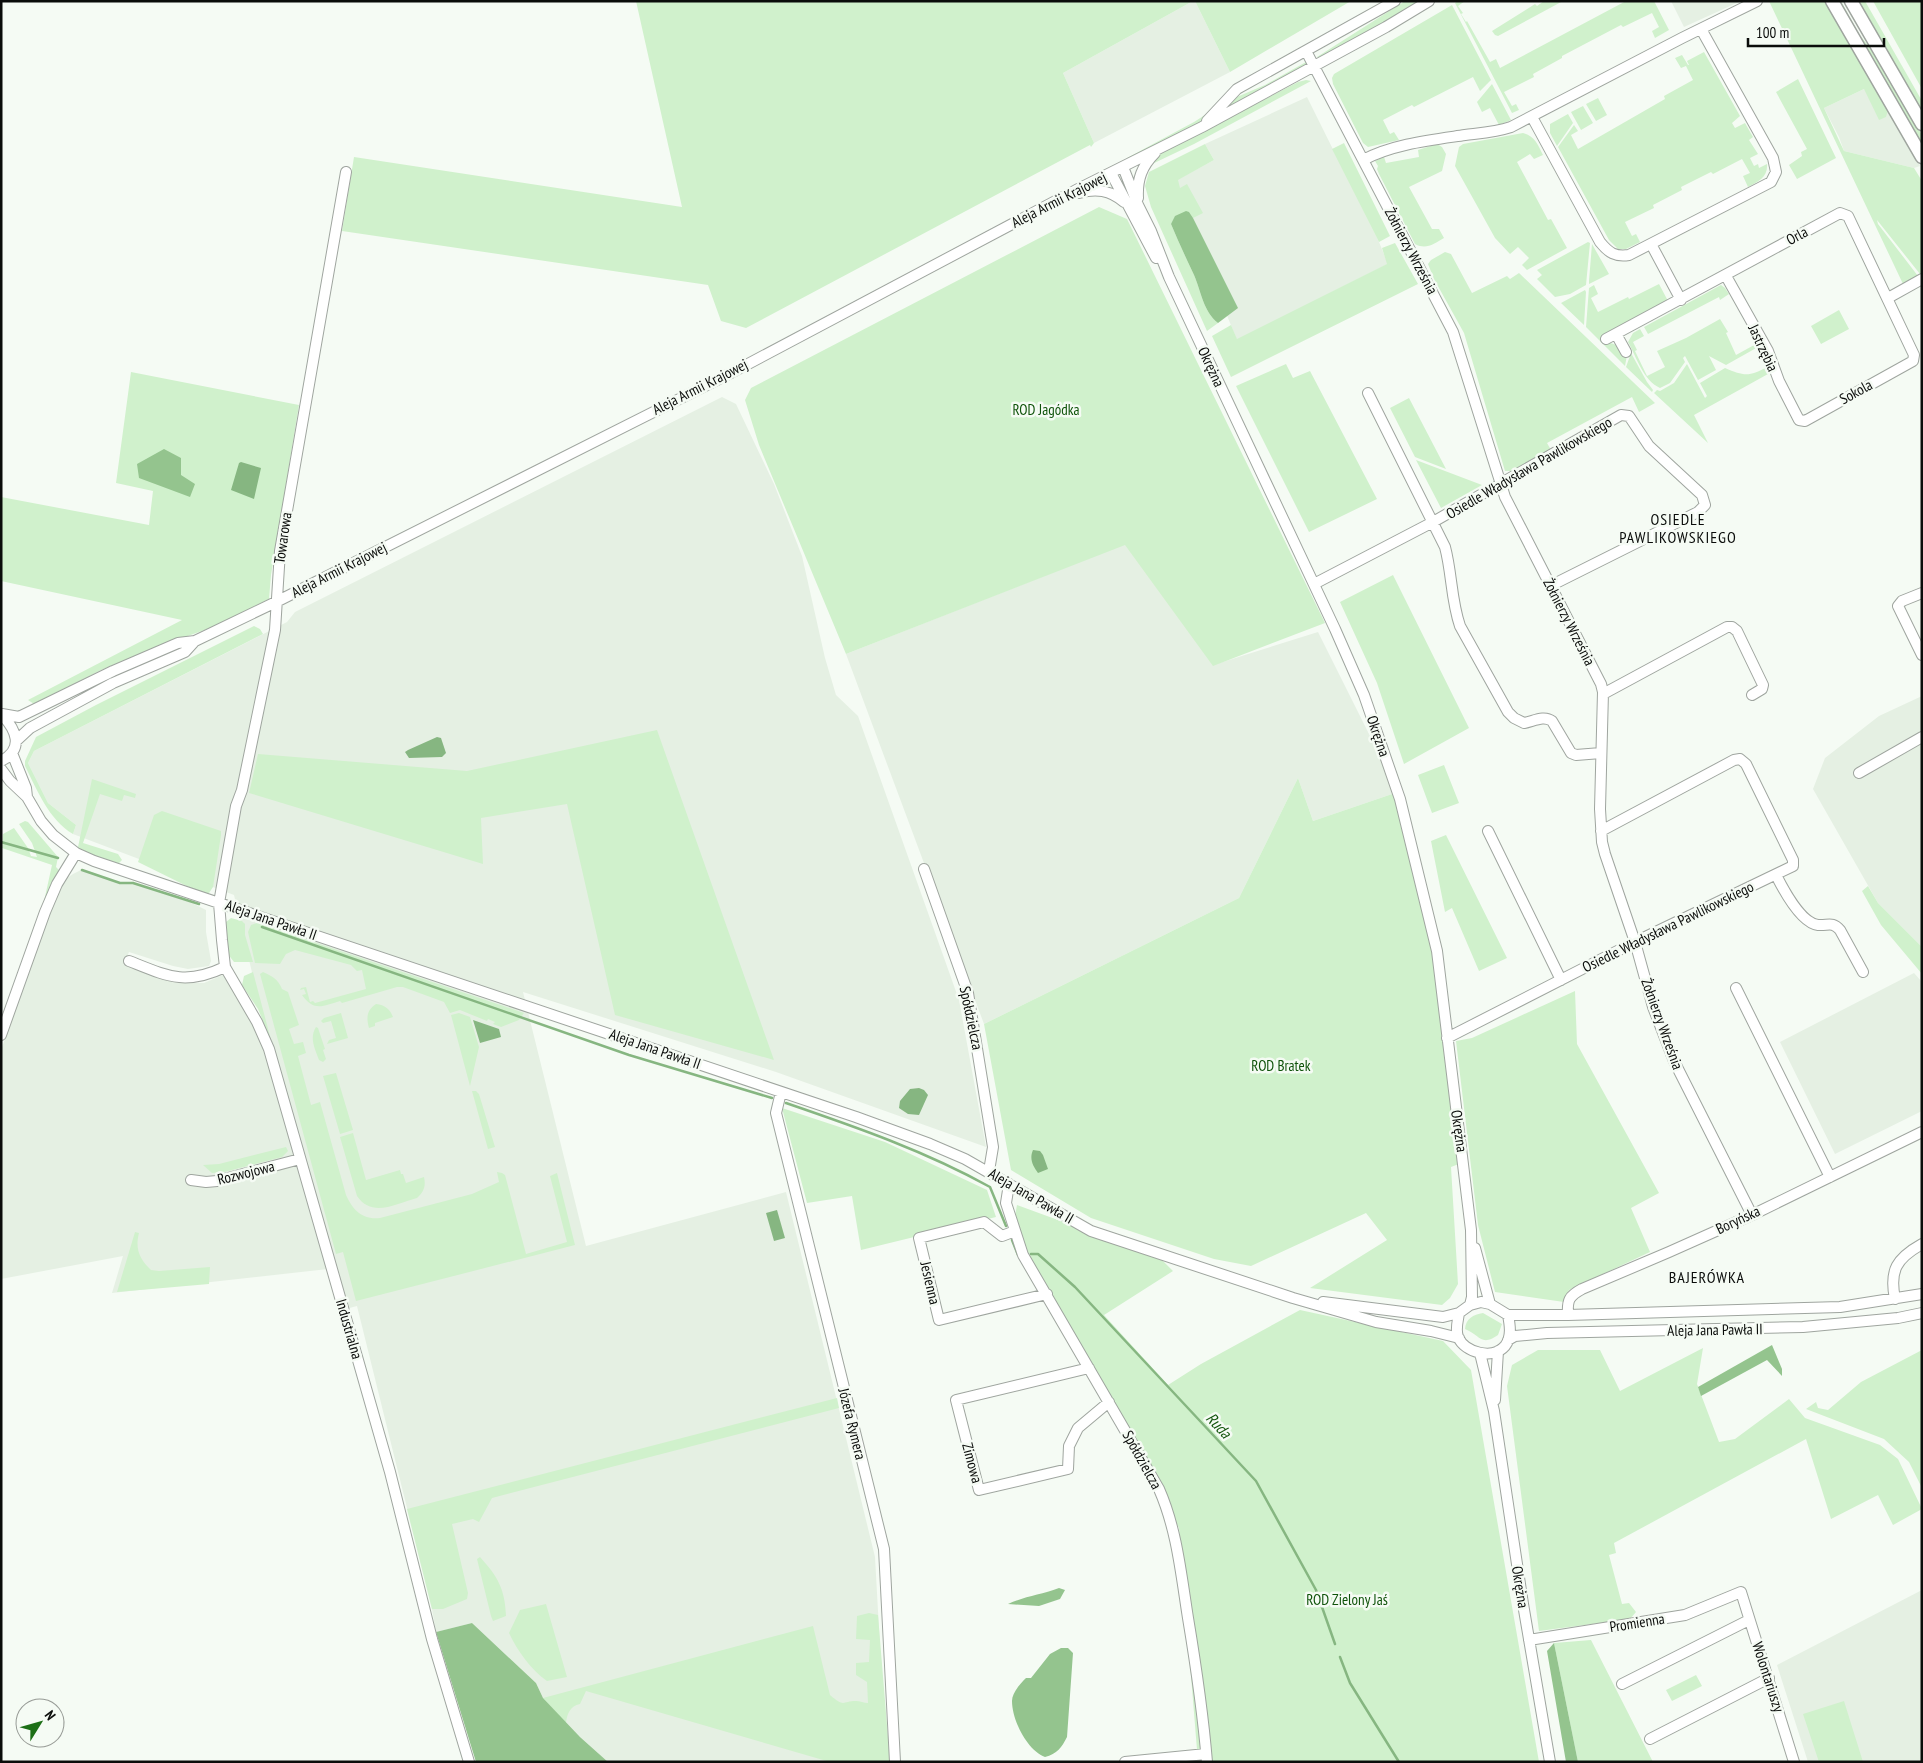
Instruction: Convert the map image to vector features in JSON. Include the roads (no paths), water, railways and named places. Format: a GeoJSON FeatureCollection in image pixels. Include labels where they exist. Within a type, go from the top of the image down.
{"type":"FeatureCollection","features":[{"type":"Feature","properties":{"kind":"main road"},"geometry":{"type":"LineString","coordinates":[[1832,1],[1922,157]]}},
{"type":"Feature","properties":{"kind":"main road"},"geometry":{"type":"LineString","coordinates":[[1852,1],[1922,124]]}},
{"type":"Feature","properties":{"kind":"street","name":"Aleja Armii Krajowej"},"geometry":{"type":"LineString","coordinates":[[1202,127],[1237,90],[1395,1]]}},
{"type":"Feature","properties":{"kind":"street","name":"Aleja Armii Krajowej"},"geometry":{"type":"LineString","coordinates":[[1,714],[19,717],[114,671],[178,643],[195,641],[278,601],[731,373],[1064,197],[1202,127],[1315,66],[1429,1]]}},
{"type":"Feature","properties":{"kind":"street"},"geometry":{"type":"LineString","coordinates":[[1363,160],[1384,150],[1451,137],[1498,132],[1532,117],[1757,1]]}},
{"type":"Feature","properties":{"kind":"street"},"geometry":{"type":"LineString","coordinates":[[1532,117],[1600,242],[1613,255],[1629,255],[1771,182],[1776,172],[1773,158],[1701,29]]}},
{"type":"Feature","properties":{"kind":"street","name":"Żołnierzy Września"},"geometry":{"type":"LineString","coordinates":[[1306,51],[1454,332],[1510,509],[1601,684],[1603,694],[1600,808],[1605,854],[1635,942],[1653,1007],[1674,1061],[1752,1214]]}},
{"type":"Feature","properties":{"kind":"street"},"geometry":{"type":"LineString","coordinates":[[1064,197],[1086,191],[1101,190],[1116,195],[1133,205],[1141,171],[1149,159],[1162,147]]}},
{"type":"Feature","properties":{"kind":"street","name":"Okrężna"},"geometry":{"type":"LineString","coordinates":[[1117,170],[1133,205],[1151,230],[1168,277],[1314,584],[1364,695],[1400,799],[1437,951],[1471,1230],[1472,1297],[1470,1305]]}},
{"type":"Feature","properties":{"kind":"street","name":"Towarowa"},"geometry":{"type":"LineString","coordinates":[[219,903],[236,806],[242,790],[275,630],[280,551],[346,172]]}},
{"type":"Feature","properties":{"kind":"street","name":"Orla"},"geometry":{"type":"LineString","coordinates":[[1606,339],[1840,213],[1848,216],[1914,355],[1913,361]]}},
{"type":"Feature","properties":{"kind":"street"},"geometry":{"type":"LineString","coordinates":[[1651,244],[1681,300]]}},
{"type":"Feature","properties":{"kind":"street","name":"Jastrzębia"},"geometry":{"type":"LineString","coordinates":[[1726,276],[1768,351],[1779,381],[1799,420]]}},
{"type":"Feature","properties":{"kind":"street"},"geometry":{"type":"LineString","coordinates":[[1888,298],[1922,279]]}},
{"type":"Feature","properties":{"kind":"street"},"geometry":{"type":"LineString","coordinates":[[1616,334],[1626,352]]}},
{"type":"Feature","properties":{"kind":"street","name":"Sokola"},"geometry":{"type":"LineString","coordinates":[[1799,420],[1805,420],[1913,361]]}},
{"type":"Feature","properties":{"kind":"street","name":"Osiedle Władysława Pawlikowskiego"},"geometry":{"type":"LineString","coordinates":[[1368,393],[1445,547],[1450,563],[1460,626],[1508,712],[1514,718],[1524,723],[1542,718],[1549,719],[1572,753],[1576,755],[1601,753]]}},
{"type":"Feature","properties":{"kind":"street","name":"Osiedle Władysława Pawlikowskiego"},"geometry":{"type":"LineString","coordinates":[[1314,584],[1502,485],[1626,414],[1634,420],[1649,446],[1702,495],[1705,505],[1698,512],[1550,586]]}},
{"type":"Feature","properties":{"kind":"street"},"geometry":{"type":"LineString","coordinates":[[1922,593],[1902,601],[1898,606],[1922,655]]}},
{"type":"Feature","properties":{"kind":"street"},"geometry":{"type":"LineString","coordinates":[[1603,694],[1727,627],[1732,627],[1737,631],[1763,685],[1762,689],[1752,695]]}},
{"type":"Feature","properties":{"kind":"street","name":"Aleja Armii Krajowej"},"geometry":{"type":"LineString","coordinates":[[16,741],[30,728],[113,683],[185,652],[195,641]]}},
{"type":"Feature","properties":{"kind":"street"},"geometry":{"type":"LineString","coordinates":[[1,714],[13,728],[16,741],[12,753],[1,761]]}},
{"type":"Feature","properties":{"kind":"street"},"geometry":{"type":"LineString","coordinates":[[1859,773],[1922,737]]}},
{"type":"Feature","properties":{"kind":"street","name":"Aleja Jana Pawła II"},"geometry":{"type":"LineString","coordinates":[[12,753],[26,788],[27,798]]}},
{"type":"Feature","properties":{"kind":"street","name":"Osiedle Władysława Pawlikowskiego"},"geometry":{"type":"LineString","coordinates":[[1447,1038],[1635,942],[1792,866],[1793,860],[1746,764],[1740,759],[1734,760],[1601,831]]}},
{"type":"Feature","properties":{"kind":"street","name":"Aleja Jana Pawła II"},"geometry":{"type":"LineString","coordinates":[[1,768],[10,781],[27,798],[53,835],[76,853],[104,865],[781,1092],[930,1144],[989,1171],[1032,1199],[1091,1231],[1292,1298],[1376,1322],[1431,1331],[1459,1338]]}},
{"type":"Feature","properties":{"kind":"street"},"geometry":{"type":"LineString","coordinates":[[1488,831],[1560,980]]}},
{"type":"Feature","properties":{"kind":"street"},"geometry":{"type":"LineString","coordinates":[[1,1035],[45,912],[57,884],[76,853]]}},
{"type":"Feature","properties":{"kind":"street","name":"Spółdzielcza"},"geometry":{"type":"LineString","coordinates":[[924,869],[968,993],[993,1147],[989,1171]]}},
{"type":"Feature","properties":{"kind":"street"},"geometry":{"type":"LineString","coordinates":[[1776,875],[1787,897],[1811,923],[1819,926],[1830,924],[1840,930],[1863,972]]}},
{"type":"Feature","properties":{"kind":"street","name":"Industrialna"},"geometry":{"type":"LineString","coordinates":[[219,903],[225,967],[257,1022],[269,1049],[390,1472],[432,1639],[469,1762]]}},
{"type":"Feature","properties":{"kind":"street"},"geometry":{"type":"LineString","coordinates":[[129,961],[178,978],[195,978],[225,967]]}},
{"type":"Feature","properties":{"kind":"street"},"geometry":{"type":"LineString","coordinates":[[1736,988],[1830,1177]]}},
{"type":"Feature","properties":{"kind":"street","name":"Józefa Rymera"},"geometry":{"type":"LineString","coordinates":[[781,1092],[776,1113],[884,1549],[895,1762]]}},
{"type":"Feature","properties":{"kind":"street","name":"Boryńska"},"geometry":{"type":"LineString","coordinates":[[1568,1315],[1568,1300],[1572,1294],[1752,1214],[1922,1132]]}},
{"type":"Feature","properties":{"kind":"street","name":"Rozwojowa"},"geometry":{"type":"LineString","coordinates":[[191,1180],[217,1181],[300,1159]]}},
{"type":"Feature","properties":{"kind":"street","name":"Spółdzielcza"},"geometry":{"type":"LineString","coordinates":[[1009,1184],[1006,1203],[1023,1255],[1159,1489],[1169,1512],[1176,1536],[1198,1677],[1206,1758]]}},
{"type":"Feature","properties":{"kind":"street","name":"Jesienna"},"geometry":{"type":"LineString","coordinates":[[1014,1231],[1002,1236],[984,1222],[919,1238],[939,1320],[1047,1294]]}},
{"type":"Feature","properties":{"kind":"street","name":"Okrężna"},"geometry":{"type":"LineString","coordinates":[[1471,1230],[1490,1304]]}},
{"type":"Feature","properties":{"kind":"street"},"geometry":{"type":"LineString","coordinates":[[1894,1299],[1892,1288],[1896,1264],[1906,1253],[1922,1244]]}},
{"type":"Feature","properties":{"kind":"street","name":"Aleja Jana Pawła II"},"geometry":{"type":"LineString","coordinates":[[1508,1315],[1568,1315],[1840,1306],[1922,1294]]}},
{"type":"Feature","properties":{"kind":"street","name":"Aleja Jana Pawła II"},"geometry":{"type":"LineString","coordinates":[[1292,1298],[1443,1317],[1459,1313]]}},
{"type":"Feature","properties":{"kind":"street"},"geometry":{"type":"LineString","coordinates":[[1481,1302],[1490,1304],[1508,1315],[1510,1328],[1508,1340],[1504,1347],[1488,1354],[1480,1353],[1467,1347],[1459,1338],[1457,1331],[1459,1313],[1470,1305],[1481,1302]]}},
{"type":"Feature","properties":{"kind":"street","name":"Aleja Jana Pawła II"},"geometry":{"type":"LineString","coordinates":[[1508,1340],[1515,1336],[1547,1332],[1803,1327],[1898,1318],[1922,1313]]}},
{"type":"Feature","properties":{"kind":"street","name":"Okrężna"},"geometry":{"type":"LineString","coordinates":[[1494,1411],[1498,1351]]}},
{"type":"Feature","properties":{"kind":"street","name":"Okrężna"},"geometry":{"type":"LineString","coordinates":[[1480,1353],[1494,1411],[1529,1640],[1550,1762]]}},
{"type":"Feature","properties":{"kind":"street","name":"Zimowa"},"geometry":{"type":"LineString","coordinates":[[1089,1368],[956,1400],[979,1490],[1068,1469],[1069,1446],[1078,1428],[1109,1402]]}},
{"type":"Feature","properties":{"kind":"street","name":"Promienna"},"geometry":{"type":"LineString","coordinates":[[1529,1640],[1685,1615],[1742,1592]]}},
{"type":"Feature","properties":{"kind":"street","name":"Wolontariuszy"},"geometry":{"type":"LineString","coordinates":[[1742,1592],[1794,1762]]}},
{"type":"Feature","properties":{"kind":"street"},"geometry":{"type":"LineString","coordinates":[[1622,1684],[1749,1620]]}},
{"type":"Feature","properties":{"kind":"street"},"geometry":{"type":"LineString","coordinates":[[1650,1739],[1769,1678]]}},
{"type":"Feature","properties":{"kind":"street"},"geometry":{"type":"LineString","coordinates":[[1125,1762],[1206,1758]]}},
{"type":"Feature","properties":{"kind":"waterway"},"geometry":{"type":"LineString","coordinates":[[1,842],[58,858]]}},
{"type":"Feature","properties":{"kind":"waterway"},"geometry":{"type":"LineString","coordinates":[[82,870],[120,883],[133,883],[199,904]]}},
{"type":"Feature","properties":{"kind":"waterway"},"geometry":{"type":"LineString","coordinates":[[262,927],[629,1055],[772,1098]]}},
{"type":"Feature","properties":{"kind":"waterway"},"geometry":{"type":"LineString","coordinates":[[786,1103],[915,1151],[990,1187],[1006,1226]]}},
{"type":"Feature","properties":{"kind":"waterway"},"geometry":{"type":"LineString","coordinates":[[1012,1240],[1018,1255]]}},
{"type":"Feature","properties":{"kind":"waterway","name":"Ruda"},"geometry":{"type":"LineString","coordinates":[[1031,1254],[1038,1254],[1075,1287],[1256,1481],[1316,1590],[1335,1644]]}},
{"type":"Feature","properties":{"kind":"waterway","name":"Ruda"},"geometry":{"type":"LineString","coordinates":[[1340,1657],[1350,1683],[1399,1762]]}},
{"type":"Feature","properties":{"kind":"district","name":"OSIEDLE PAWLIKOWSKIEGO"},"geometry":{"type":"Point","coordinates":[1678,528]}},
{"type":"Feature","properties":{"kind":"district","name":"BAJERÓWKA"},"geometry":{"type":"Point","coordinates":[1707,1277]}},
{"type":"Feature","properties":{"kind":"park label","name":"ROD Jagódka"},"geometry":{"type":"Point","coordinates":[1046,410]}},
{"type":"Feature","properties":{"kind":"park label","name":"ROD Bratek"},"geometry":{"type":"Point","coordinates":[1281,1066]}},
{"type":"Feature","properties":{"kind":"park label","name":"ROD Zielony Jaś"},"geometry":{"type":"Point","coordinates":[1347,1600]}}]}
